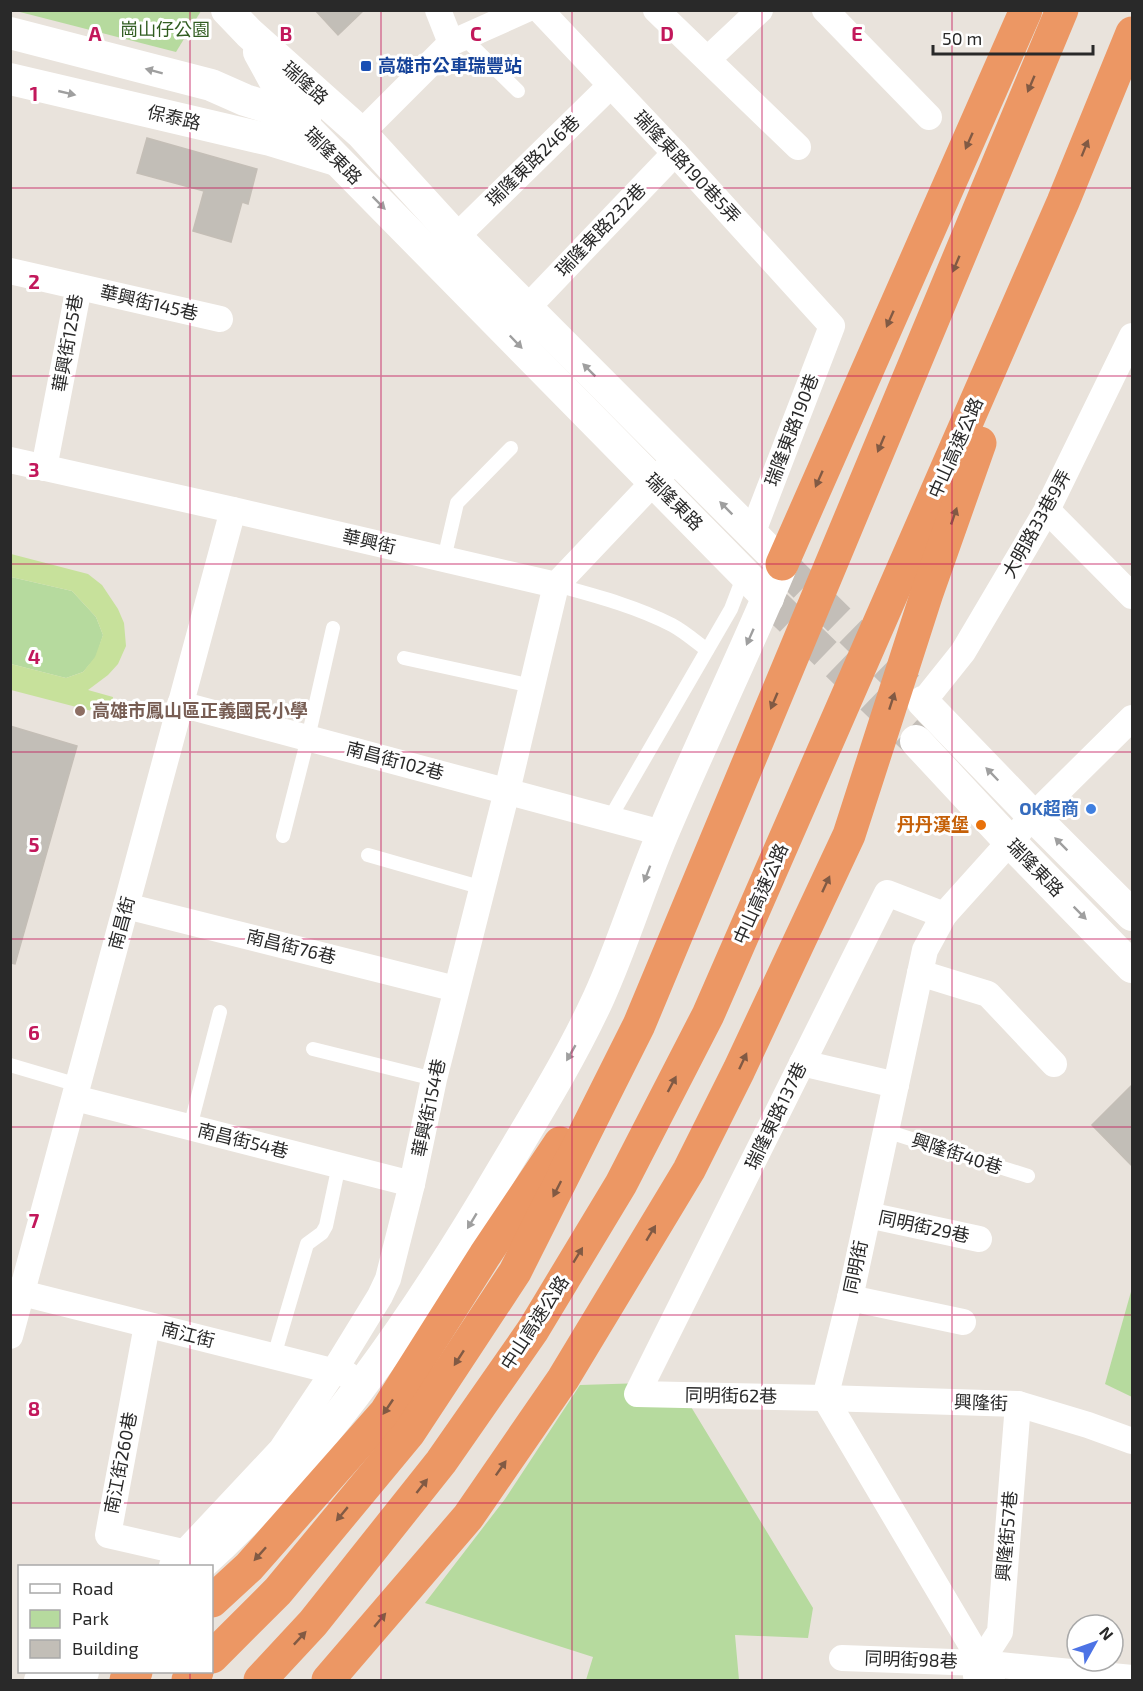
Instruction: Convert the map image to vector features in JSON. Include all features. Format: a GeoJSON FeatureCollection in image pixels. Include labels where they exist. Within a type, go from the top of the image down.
{"type":"FeatureCollection","features":[{"type":"Feature","properties":{"kind":"highway"},"geometry":{"type":"LineString","coordinates":[[782,564],[1026,10]]}},
{"type":"Feature","properties":{"kind":"highway"},"geometry":{"type":"LineString","coordinates":[[213,1656],[278,1591],[409,1433],[515,1272],[639,1024],[1062,10]]}},
{"type":"Feature","properties":{"kind":"highway","name":"中山高速公路"},"geometry":{"type":"LineString","coordinates":[[260,1680],[313,1623],[441,1462],[533,1330],[621,1184],[708,1016],[1063,202],[1132,33]]}},
{"type":"Feature","properties":{"kind":"highway"},"geometry":{"type":"LineString","coordinates":[[328,1680],[468,1517],[563,1379],[689,1170],[739,1070],[849,835],[927,593],[1063,202]]}},
{"type":"Feature","properties":{"kind":"highway"},"geometry":{"type":"LineString","coordinates":[[213,1600],[249,1567],[385,1413],[485,1255],[639,1024]]}},
{"type":"Feature","properties":{"kind":"street","name":"瑞隆路"},"geometry":{"type":"LineString","coordinates":[[227,10],[249,33],[361,133]]}},
{"type":"Feature","properties":{"kind":"street"},"geometry":{"type":"LineString","coordinates":[[438,10],[457,40]]}},
{"type":"Feature","properties":{"kind":"street"},"geometry":{"type":"LineString","coordinates":[[361,133],[457,40],[525,10]]}},
{"type":"Feature","properties":{"kind":"street","name":"瑞隆東路190巷5弄"},"geometry":{"type":"LineString","coordinates":[[540,10],[675,153],[832,326]]}},
{"type":"Feature","properties":{"kind":"street"},"geometry":{"type":"LineString","coordinates":[[656,10],[798,147]]}},
{"type":"Feature","properties":{"kind":"street"},"geometry":{"type":"LineString","coordinates":[[708,59],[760,10]]}},
{"type":"Feature","properties":{"kind":"street"},"geometry":{"type":"LineString","coordinates":[[825,10],[929,117]]}},
{"type":"Feature","properties":{"kind":"street"},"geometry":{"type":"LineString","coordinates":[[10,33],[211,85],[245,100],[294,116]]}},
{"type":"Feature","properties":{"kind":"street","name":"瑞隆路"},"geometry":{"type":"LineString","coordinates":[[249,33],[294,116]]}},
{"type":"Feature","properties":{"kind":"street"},"geometry":{"type":"LineString","coordinates":[[211,85],[230,85],[248,66],[249,33]]}},
{"type":"Feature","properties":{"kind":"street","name":"保泰路"},"geometry":{"type":"LineString","coordinates":[[10,79],[270,140],[337,160]]}},
{"type":"Feature","properties":{"kind":"street","name":"瑞隆東路246巷"},"geometry":{"type":"LineString","coordinates":[[456,237],[610,86]]}},
{"type":"Feature","properties":{"kind":"street"},"geometry":{"type":"LineString","coordinates":[[270,140],[316,94]]}},
{"type":"Feature","properties":{"kind":"street","name":"瑞隆東路"},"geometry":{"type":"LineString","coordinates":[[294,116],[361,133],[456,237],[782,564]]}},
{"type":"Feature","properties":{"kind":"street","name":"瑞隆東路"},"geometry":{"type":"LineString","coordinates":[[294,116],[768,598]]}},
{"type":"Feature","properties":{"kind":"street","name":"瑞隆東路232巷"},"geometry":{"type":"LineString","coordinates":[[527,308],[675,153]]}},
{"type":"Feature","properties":{"kind":"street","name":"華興街125巷"},"geometry":{"type":"LineString","coordinates":[[10,271],[79,286],[44,468]]}},
{"type":"Feature","properties":{"kind":"street","name":"華興街145巷"},"geometry":{"type":"LineString","coordinates":[[79,286],[220,319]]}},
{"type":"Feature","properties":{"kind":"street","name":"瑞隆東路190巷"},"geometry":{"type":"LineString","coordinates":[[752,534],[832,326]]}},
{"type":"Feature","properties":{"kind":"street","name":"大明路33巷9弄"},"geometry":{"type":"LineString","coordinates":[[923,702],[963,652],[1047,510],[1132,336]]}},
{"type":"Feature","properties":{"kind":"street"},"geometry":{"type":"LineString","coordinates":[[556,585],[677,459]]}},
{"type":"Feature","properties":{"kind":"street","name":"華興街"},"geometry":{"type":"LineString","coordinates":[[10,460],[556,585]]}},
{"type":"Feature","properties":{"kind":"street","name":"南昌街"},"geometry":{"type":"LineString","coordinates":[[10,1336],[16,1292],[76,1091],[233,510]]}},
{"type":"Feature","properties":{"kind":"street"},"geometry":{"type":"LineString","coordinates":[[1047,510],[1132,596]]}},
{"type":"Feature","properties":{"kind":"street"},"geometry":{"type":"LineString","coordinates":[[192,1561],[249,1519],[305,1457],[365,1379],[463,1237],[576,1046],[600,994],[662,833],[782,564]]}},
{"type":"Feature","properties":{"kind":"street","name":"華興街154巷"},"geometry":{"type":"LineString","coordinates":[[192,1561],[281,1450],[334,1371],[388,1279],[412,1184],[434,1079],[507,791],[556,585]]}},
{"type":"Feature","properties":{"kind":"street","name":"瑞隆東路"},"geometry":{"type":"LineString","coordinates":[[923,702],[1132,915]]}},
{"type":"Feature","properties":{"kind":"street","name":"南昌街102巷"},"geometry":{"type":"LineString","coordinates":[[180,704],[662,833]]}},
{"type":"Feature","properties":{"kind":"street","name":"同明街"},"geometry":{"type":"LineString","coordinates":[[825,1398],[850,1298],[925,950],[944,915],[1033,816],[1132,717]]}},
{"type":"Feature","properties":{"kind":"street","name":"瑞隆東路"},"geometry":{"type":"LineString","coordinates":[[916,741],[1010,842],[1132,966]]}},
{"type":"Feature","properties":{"kind":"street","name":"瑞隆東路137巷"},"geometry":{"type":"LineString","coordinates":[[637,1394],[887,893],[944,915]]}},
{"type":"Feature","properties":{"kind":"street","name":"南昌街76巷"},"geometry":{"type":"LineString","coordinates":[[126,906],[456,989]]}},
{"type":"Feature","properties":{"kind":"street"},"geometry":{"type":"LineString","coordinates":[[920,973],[988,994],[1054,1064]]}},
{"type":"Feature","properties":{"kind":"street"},"geometry":{"type":"LineString","coordinates":[[802,1063],[896,1085]]}},
{"type":"Feature","properties":{"kind":"street","name":"南昌街54巷"},"geometry":{"type":"LineString","coordinates":[[76,1091],[190,1127],[412,1184]]}},
{"type":"Feature","properties":{"kind":"street","name":"同明街29巷"},"geometry":{"type":"LineString","coordinates":[[868,1215],[980,1239]]}},
{"type":"Feature","properties":{"kind":"street","name":"南江街"},"geometry":{"type":"LineString","coordinates":[[16,1292],[365,1379]]}},
{"type":"Feature","properties":{"kind":"street"},"geometry":{"type":"LineString","coordinates":[[850,1298],[963,1322]]}},
{"type":"Feature","properties":{"kind":"street","name":"南江街260巷"},"geometry":{"type":"LineString","coordinates":[[147,1325],[108,1534],[192,1561]]}},
{"type":"Feature","properties":{"kind":"street","name":"同明街62巷"},"geometry":{"type":"LineString","coordinates":[[637,1394],[825,1398]]}},
{"type":"Feature","properties":{"kind":"street"},"geometry":{"type":"LineString","coordinates":[[825,1398],[983,1675]]}},
{"type":"Feature","properties":{"kind":"street","name":"興隆街"},"geometry":{"type":"LineString","coordinates":[[825,1398],[1018,1404],[1088,1425],[1132,1442]]}},
{"type":"Feature","properties":{"kind":"street","name":"興隆街57巷"},"geometry":{"type":"LineString","coordinates":[[983,1675],[1000,1632],[1018,1404]]}},
{"type":"Feature","properties":{"kind":"street","name":"同明街98巷"},"geometry":{"type":"LineString","coordinates":[[842,1658],[983,1675],[1124,1678]]}},
{"type":"Feature","properties":{"kind":"lane"},"geometry":{"type":"LineString","coordinates":[[457,40],[518,91]]}},
{"type":"Feature","properties":{"kind":"lane"},"geometry":{"type":"LineString","coordinates":[[444,559],[457,503],[511,448]]}},
{"type":"Feature","properties":{"kind":"lane"},"geometry":{"type":"LineString","coordinates":[[610,818],[731,609],[744,573],[752,534]]}},
{"type":"Feature","properties":{"kind":"lane"},"geometry":{"type":"LineString","coordinates":[[556,585],[609,599],[636,609],[674,626],[707,650]]}},
{"type":"Feature","properties":{"kind":"lane"},"geometry":{"type":"LineString","coordinates":[[283,836],[333,628]]}},
{"type":"Feature","properties":{"kind":"lane"},"geometry":{"type":"LineString","coordinates":[[404,658],[532,686]]}},
{"type":"Feature","properties":{"kind":"lane"},"geometry":{"type":"LineString","coordinates":[[368,855],[483,888]]}},
{"type":"Feature","properties":{"kind":"lane"},"geometry":{"type":"LineString","coordinates":[[190,1127],[220,1012]]}},
{"type":"Feature","properties":{"kind":"lane"},"geometry":{"type":"LineString","coordinates":[[313,1049],[434,1079]]}},
{"type":"Feature","properties":{"kind":"lane"},"geometry":{"type":"LineString","coordinates":[[10,1065],[76,1091]]}},
{"type":"Feature","properties":{"kind":"lane","name":"興隆街40巷"},"geometry":{"type":"LineString","coordinates":[[886,1131],[1028,1176]]}},
{"type":"Feature","properties":{"kind":"lane"},"geometry":{"type":"LineString","coordinates":[[274,1356],[307,1244],[322,1233],[326,1226],[339,1165]]}},
{"type":"Feature","properties":{"kind":"green space","name":"崗山仔公園"},"geometry":{"type":"Polygon","coordinates":[[[16,11],[201,11],[176,52],[16,11]]]}},
{"type":"Feature","properties":{"kind":"green space"},"geometry":{"type":"Polygon","coordinates":[[[11,554],[88,574],[102,585],[118,609],[124,623],[126,646],[118,664],[88,690],[113,697],[111,716],[11,690],[11,664],[66,678],[83,672],[95,657],[103,635],[96,617],[72,591],[11,577],[11,554]]]}},
{"type":"Feature","properties":{"kind":"green space"},"geometry":{"type":"Polygon","coordinates":[[[11,577],[72,591],[96,617],[103,635],[96,657],[83,672],[66,678],[11,664],[11,577]]]}},
{"type":"Feature","properties":{"kind":"green space"},"geometry":{"type":"Polygon","coordinates":[[[1132,1288],[1132,1397],[1105,1384],[1132,1288]]]}},
{"type":"Feature","properties":{"kind":"green space"},"geometry":{"type":"Polygon","coordinates":[[[676,1382],[813,1608],[808,1638],[735,1635],[739,1680],[586,1680],[593,1657],[425,1603],[505,1499],[580,1385],[676,1382]]]}},
{"type":"Feature","properties":{"kind":"building"},"geometry":{"type":"Polygon","coordinates":[[[315,10],[364,10],[338,35],[315,10]]]}},
{"type":"Feature","properties":{"kind":"building"},"geometry":{"type":"Polygon","coordinates":[[[147,138],[257,169],[248,204],[242,202],[231,242],[193,231],[204,191],[137,173],[147,138]]]}},
{"type":"Feature","properties":{"kind":"building"},"geometry":{"type":"Polygon","coordinates":[[[10,726],[77,746],[15,964],[10,963],[10,726]]]}},
{"type":"Feature","properties":{"kind":"building"},"geometry":{"type":"Polygon","coordinates":[[[1132,1085],[1132,1166],[1092,1125],[1132,1085]]]}},
{"type":"Feature","properties":{"kind":"tunnel"},"geometry":{"type":"LineString","coordinates":[[782,564],[917,696]]}},
{"type":"Feature","properties":{"kind":"tunnel"},"geometry":{"type":"LineString","coordinates":[[768,598],[916,741]]}},
{"type":"Feature","properties":{"kind":"place","name":"高雄市公車瑞豐站"},"geometry":{"type":"Point","coordinates":[366,66]}},
{"type":"Feature","properties":{"kind":"place","name":"高雄市鳳山區正義國民小學"},"geometry":{"type":"Point","coordinates":[80,711]}},
{"type":"Feature","properties":{"kind":"place","name":"OK超商"},"geometry":{"type":"Point","coordinates":[1091,809]}},
{"type":"Feature","properties":{"kind":"place","name":"丹丹漢堡"},"geometry":{"type":"Point","coordinates":[981,825]}}]}
